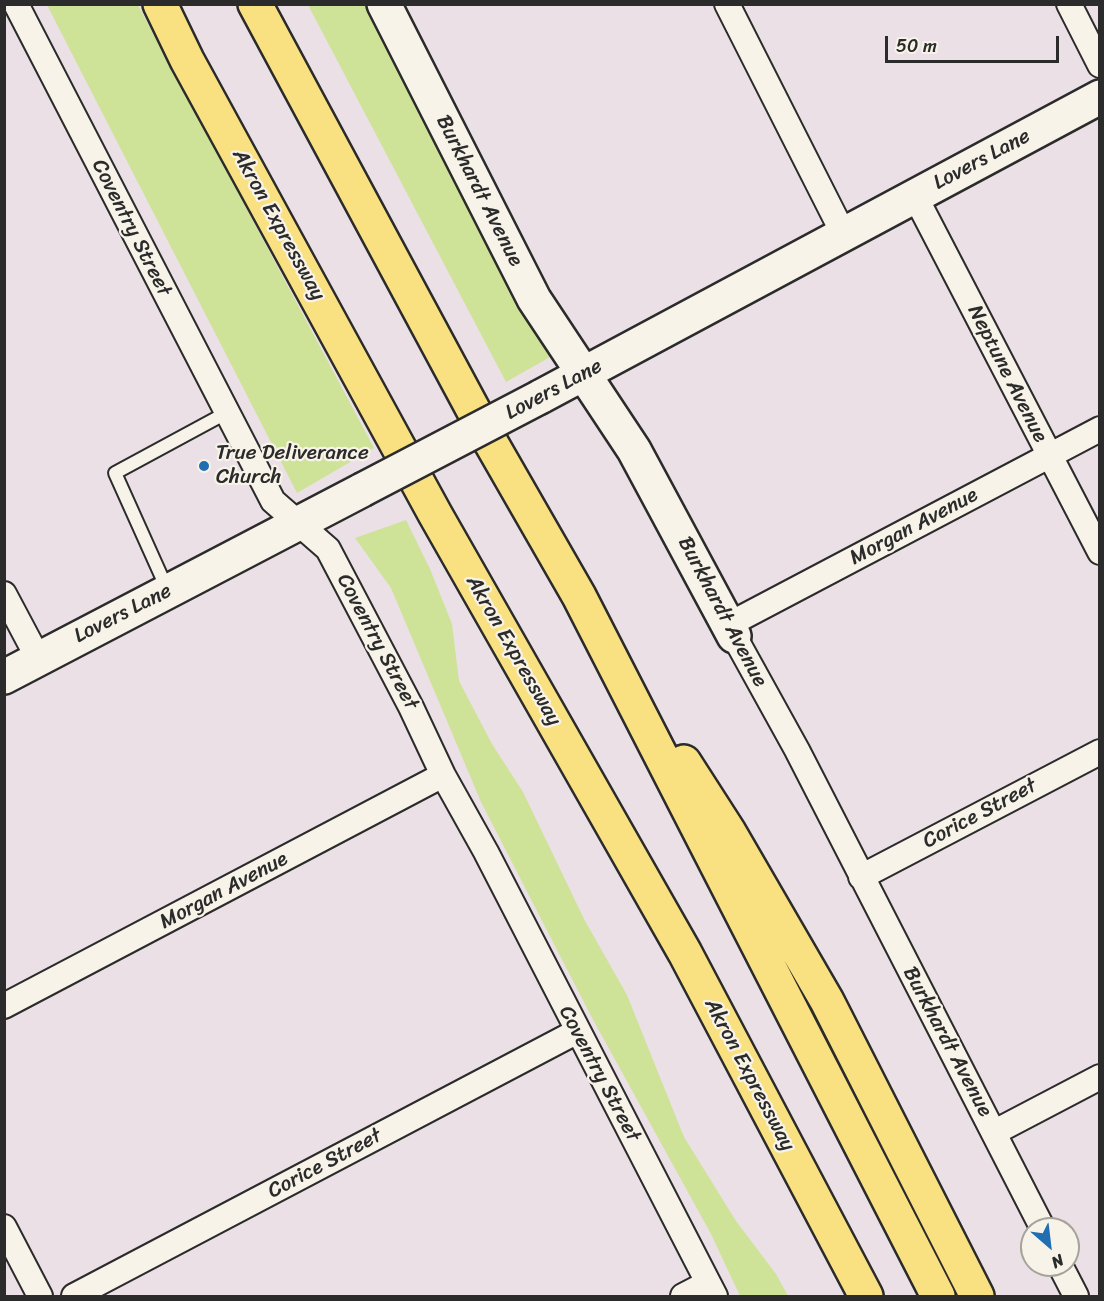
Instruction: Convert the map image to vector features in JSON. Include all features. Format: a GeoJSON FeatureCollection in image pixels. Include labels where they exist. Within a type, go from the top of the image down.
{"type":"FeatureCollection","features":[{"type":"Feature","properties":{"kind":"highway","name":"Akron Expressway"},"geometry":{"type":"LineString","coordinates":[[160,4],[187,60],[435,514],[685,953],[866,1296]]}},
{"type":"Feature","properties":{"kind":"highway"},"geometry":{"type":"LineString","coordinates":[[255,4],[490,441],[579,596],[729,832],[827,1001],[977,1296]]}},
{"type":"Feature","properties":{"kind":"highway"},"geometry":{"type":"LineString","coordinates":[[579,596],[938,1296]]}},
{"type":"Feature","properties":{"kind":"street","name":"Coventry Street"},"geometry":{"type":"LineString","coordinates":[[16,4],[273,501],[300,522],[328,549],[411,707],[443,775],[486,852],[576,1032],[712,1290]]}},
{"type":"Feature","properties":{"kind":"street","name":"Burkhardt Avenue"},"geometry":{"type":"LineString","coordinates":[[384,4],[534,299],[582,375],[608,408],[634,450],[796,750],[995,1132],[1036,1217]]}},
{"type":"Feature","properties":{"kind":"street"},"geometry":{"type":"LineString","coordinates":[[727,4],[843,233]]}},
{"type":"Feature","properties":{"kind":"street"},"geometry":{"type":"LineString","coordinates":[[1069,4],[1100,65]]}},
{"type":"Feature","properties":{"kind":"street","name":"Lovers Lane"},"geometry":{"type":"LineString","coordinates":[[4,677],[582,375],[1100,97]]}},
{"type":"Feature","properties":{"kind":"street","name":"Neptune Avenue"},"geometry":{"type":"LineString","coordinates":[[915,196],[1100,552]]}},
{"type":"Feature","properties":{"kind":"street","name":"Morgan Avenue"},"geometry":{"type":"LineString","coordinates":[[731,631],[1100,429]]}},
{"type":"Feature","properties":{"kind":"street"},"geometry":{"type":"LineString","coordinates":[[4,594],[38,658]]}},
{"type":"Feature","properties":{"kind":"street","name":"Corice Street"},"geometry":{"type":"LineString","coordinates":[[861,877],[1100,752]]}},
{"type":"Feature","properties":{"kind":"street","name":"Morgan Avenue"},"geometry":{"type":"LineString","coordinates":[[4,1006],[443,775]]}},
{"type":"Feature","properties":{"kind":"street","name":"Corice Street"},"geometry":{"type":"LineString","coordinates":[[74,1296],[576,1032]]}},
{"type":"Feature","properties":{"kind":"street"},"geometry":{"type":"LineString","coordinates":[[995,1132],[1100,1077]]}},
{"type":"Feature","properties":{"kind":"street"},"geometry":{"type":"LineString","coordinates":[[4,1227],[40,1296]]}},
{"type":"Feature","properties":{"kind":"street"},"geometry":{"type":"LineString","coordinates":[[1066,1277],[1076,1296]]}},
{"type":"Feature","properties":{"kind":"street"},"geometry":{"type":"LineString","coordinates":[[683,1296],[712,1290]]}},
{"type":"Feature","properties":{"kind":"lane"},"geometry":{"type":"LineString","coordinates":[[168,591],[115,473],[226,413]]}},
{"type":"Feature","properties":{"kind":"green space"},"geometry":{"type":"Polygon","coordinates":[[[47,5],[138,5],[374,448],[297,493],[47,5]]]}},
{"type":"Feature","properties":{"kind":"green space"},"geometry":{"type":"Polygon","coordinates":[[[308,5],[370,5],[550,357],[506,382],[308,5]]]}},
{"type":"Feature","properties":{"kind":"green space"},"geometry":{"type":"Polygon","coordinates":[[[406,520],[430,569],[452,624],[459,681],[492,744],[523,792],[584,919],[627,995],[684,1137],[736,1221],[776,1274],[788,1296],[740,1296],[711,1234],[591,1016],[481,802],[391,588],[355,538],[406,520]]]}},
{"type":"Feature","properties":{"kind":"place","name":"True Deliverance Church"},"geometry":{"type":"Point","coordinates":[204,466]}}]}
